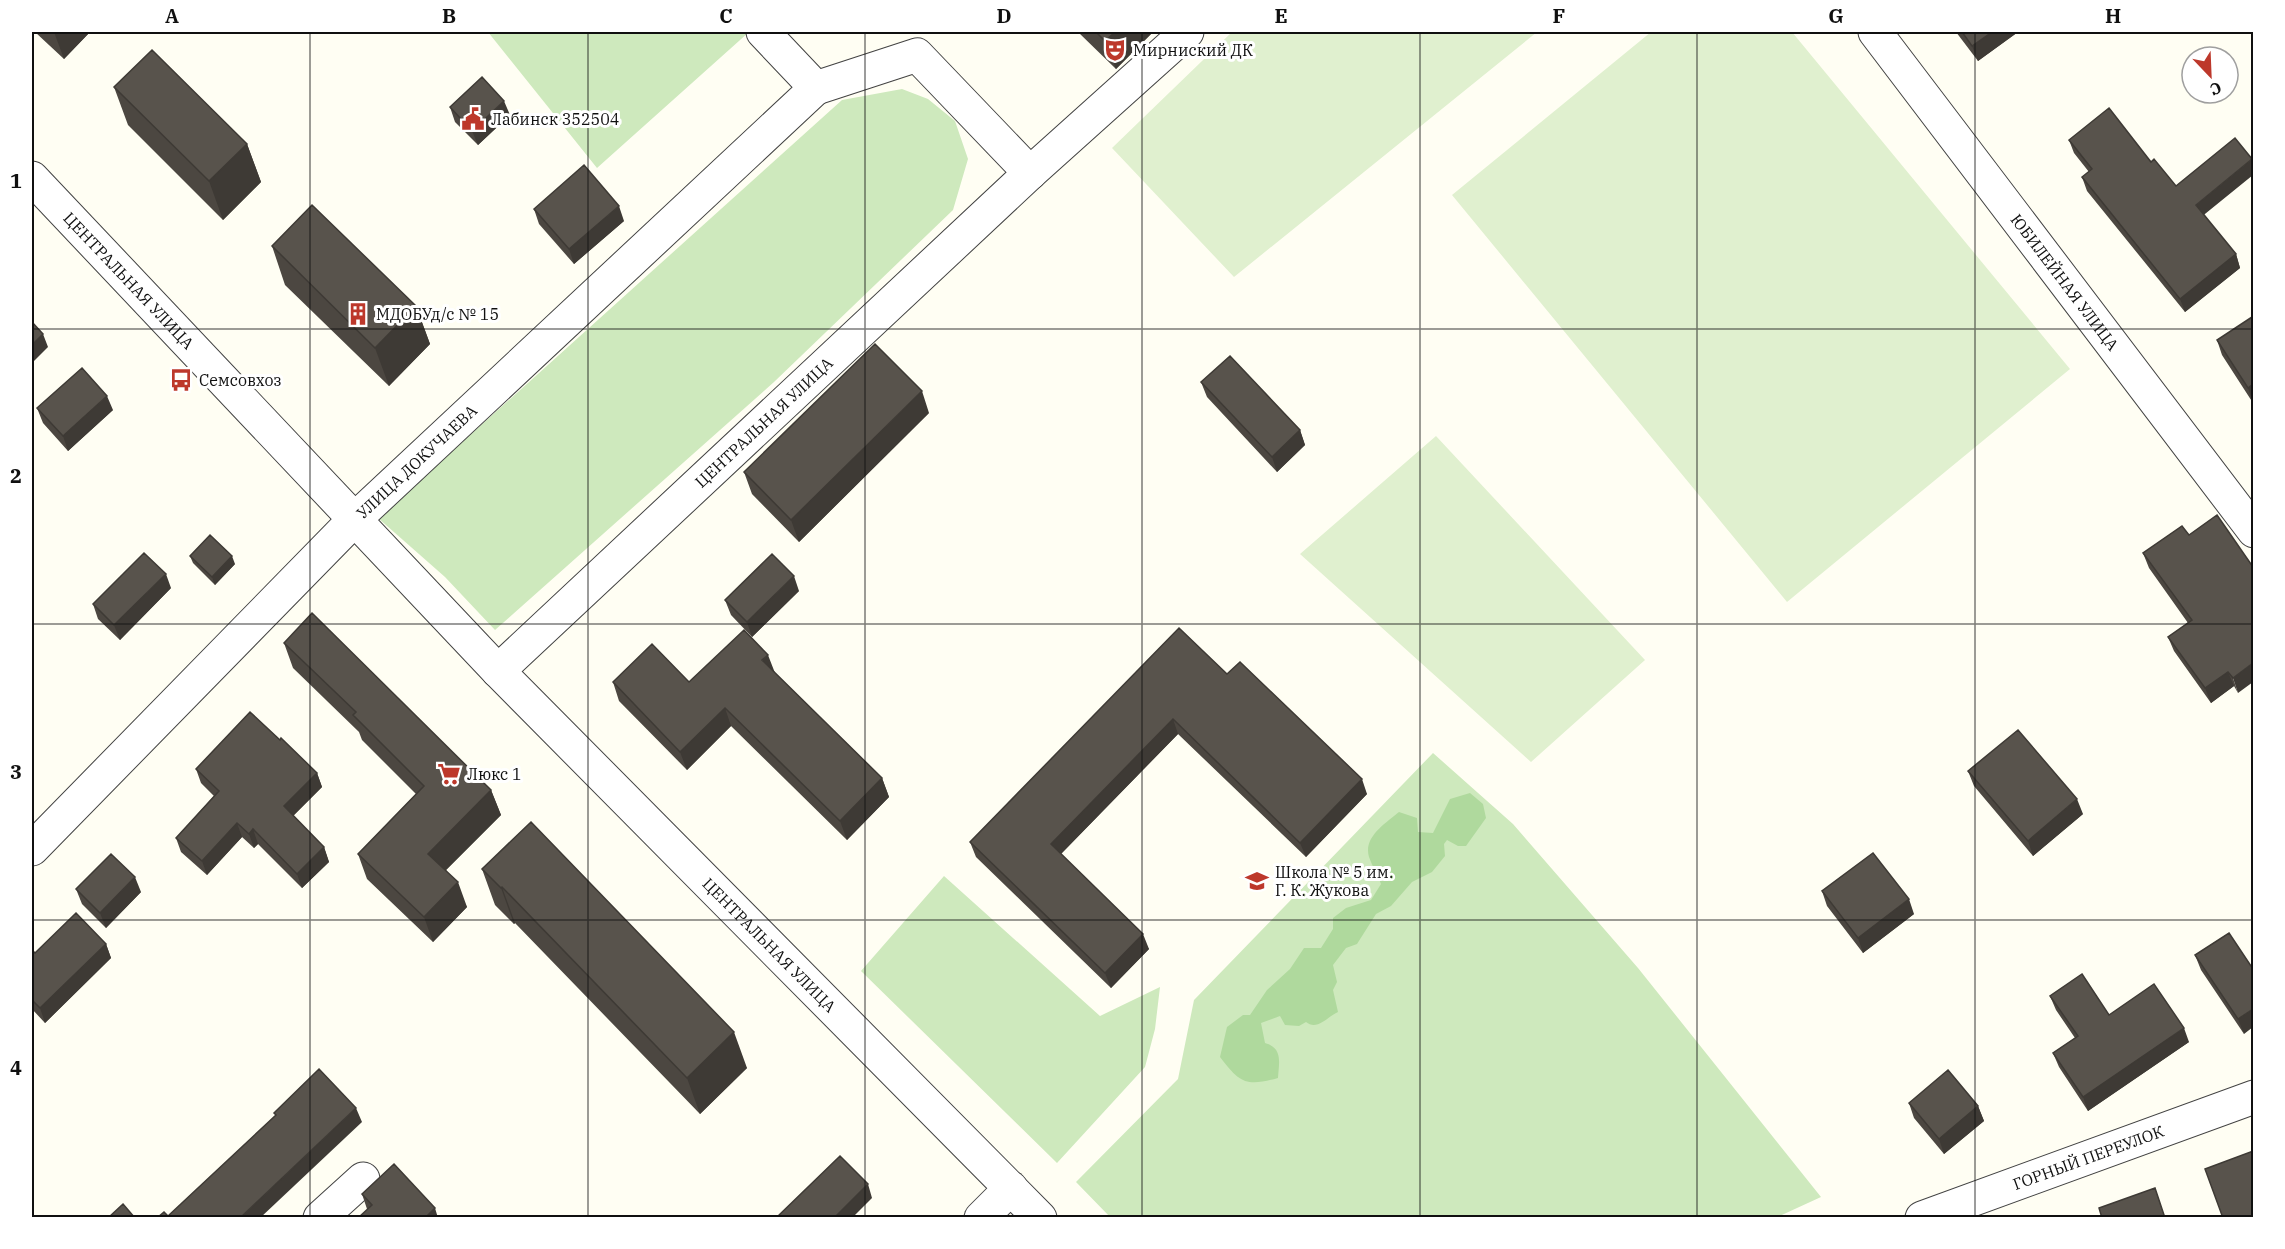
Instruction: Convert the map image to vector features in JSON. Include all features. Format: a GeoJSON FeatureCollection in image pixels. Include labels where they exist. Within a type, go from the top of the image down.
{"type":"FeatureCollection","features":[{"type":"Feature","properties":{"kind":"street"},"geometry":{"type":"LineString","coordinates":[[764,32],[816,88],[917,55],[1030,173]]}},
{"type":"Feature","properties":{"kind":"street","name":"ЦЕНТРАЛЬНАЯ УЛИЦА"},"geometry":{"type":"LineString","coordinates":[[498,671],[1030,173],[1187,32]]}},
{"type":"Feature","properties":{"kind":"street","name":"ЮБИЛЕЙНАЯ УЛИЦА"},"geometry":{"type":"LineString","coordinates":[[1875,32],[2253,531]]}},
{"type":"Feature","properties":{"kind":"street","name":"УЛИЦА ДОКУЧАЕВА"},"geometry":{"type":"LineString","coordinates":[[32,849],[354,519],[816,88]]}},
{"type":"Feature","properties":{"kind":"street","name":"ЦЕНТРАЛЬНАЯ УЛИЦА"},"geometry":{"type":"LineString","coordinates":[[32,178],[498,671],[1040,1218]]}},
{"type":"Feature","properties":{"kind":"street","name":"ГОРНЫЙ ПЕРЕУЛОК"},"geometry":{"type":"LineString","coordinates":[[1922,1218],[2253,1097]]}},
{"type":"Feature","properties":{"kind":"street"},"geometry":{"type":"LineString","coordinates":[[320,1218],[363,1179]]}},
{"type":"Feature","properties":{"kind":"street"},"geometry":{"type":"LineString","coordinates":[[981,1218],[1011,1188]]}},
{"type":"Feature","properties":{"kind":"green space"},"geometry":{"type":"Polygon","coordinates":[[[488,32],[749,32],[597,168],[488,32]]]}},
{"type":"Feature","properties":{"kind":"green space"},"geometry":{"type":"Polygon","coordinates":[[[1232,32],[1537,32],[1234,277],[1112,148],[1232,32]]]}},
{"type":"Feature","properties":{"kind":"green space"},"geometry":{"type":"Polygon","coordinates":[[[1651,32],[1792,32],[2070,369],[1787,602],[1452,195],[1651,32]]]}},
{"type":"Feature","properties":{"kind":"green space"},"geometry":{"type":"Polygon","coordinates":[[[902,89],[928,99],[955,121],[968,159],[953,210],[774,382],[495,630],[445,577],[378,518],[842,100],[902,89]]]}},
{"type":"Feature","properties":{"kind":"green space"},"geometry":{"type":"Polygon","coordinates":[[[1436,436],[1645,660],[1531,762],[1300,554],[1436,436]]]}},
{"type":"Feature","properties":{"kind":"green space"},"geometry":{"type":"Polygon","coordinates":[[[1433,753],[1513,824],[1638,968],[1821,1197],[1775,1218],[1111,1218],[1076,1182],[1178,1079],[1194,1000],[1433,753]]]}},
{"type":"Feature","properties":{"kind":"green space"},"geometry":{"type":"Polygon","coordinates":[[[1470,793],[1483,804],[1486,818],[1466,846],[1458,846],[1447,840],[1444,844],[1445,856],[1432,872],[1412,882],[1391,906],[1376,914],[1357,944],[1346,948],[1333,965],[1337,982],[1333,990],[1338,1012],[1314,1025],[1306,1022],[1299,1026],[1285,1025],[1280,1016],[1261,1023],[1265,1043],[1275,1048],[1279,1056],[1278,1078],[1251,1082],[1244,1081],[1233,1073],[1220,1057],[1227,1027],[1243,1015],[1250,1015],[1267,990],[1290,969],[1304,948],[1321,948],[1333,929],[1333,918],[1346,908],[1371,900],[1381,884],[1368,850],[1369,843],[1377,831],[1399,812],[1417,818],[1418,832],[1433,833],[1450,799],[1470,793]]]}},
{"type":"Feature","properties":{"kind":"green space"},"geometry":{"type":"Polygon","coordinates":[[[944,876],[1100,1016],[1160,987],[1155,1029],[1145,1067],[1057,1163],[861,971],[944,876]]]}},
{"type":"Feature","properties":{"kind":"building"},"geometry":{"type":"Polygon","coordinates":[[[1096,32],[1115,32],[1105,41],[1096,32]]]}},
{"type":"Feature","properties":{"kind":"building"},"geometry":{"type":"Polygon","coordinates":[[[1962,32],[1992,32],[1972,46],[1962,32]]]}},
{"type":"Feature","properties":{"kind":"building"},"geometry":{"type":"Polygon","coordinates":[[[152,50],[247,144],[209,181],[114,87],[152,50]]]}},
{"type":"Feature","properties":{"kind":"building"},"geometry":{"type":"Polygon","coordinates":[[[482,77],[504,101],[472,131],[450,107],[482,77]]]}},
{"type":"Feature","properties":{"kind":"building"},"geometry":{"type":"Polygon","coordinates":[[[2109,108],[2151,162],[2154,159],[2176,186],[2235,138],[2252,159],[2196,205],[2236,254],[2180,299],[2082,177],[2092,169],[2069,140],[2109,108]]]}},
{"type":"Feature","properties":{"kind":"building"},"geometry":{"type":"Polygon","coordinates":[[[584,165],[619,206],[569,249],[534,209],[584,165]]]}},
{"type":"Feature","properties":{"kind":"building"},"geometry":{"type":"Polygon","coordinates":[[[312,205],[416,306],[375,348],[272,246],[312,205]]]}},
{"type":"Feature","properties":{"kind":"building"},"geometry":{"type":"Polygon","coordinates":[[[2252,317],[2253,384],[2248,388],[2217,340],[2252,317]]]}},
{"type":"Feature","properties":{"kind":"building"},"geometry":{"type":"Polygon","coordinates":[[[32,322],[43,334],[32,345],[32,322]]]}},
{"type":"Feature","properties":{"kind":"building"},"geometry":{"type":"Polygon","coordinates":[[[875,344],[922,391],[791,520],[744,472],[875,344]]]}},
{"type":"Feature","properties":{"kind":"building"},"geometry":{"type":"Polygon","coordinates":[[[1230,356],[1300,430],[1272,457],[1201,382],[1230,356]]]}},
{"type":"Feature","properties":{"kind":"building"},"geometry":{"type":"Polygon","coordinates":[[[82,368],[107,396],[63,436],[37,408],[82,368]]]}},
{"type":"Feature","properties":{"kind":"building"},"geometry":{"type":"Polygon","coordinates":[[[2217,515],[2253,567],[2253,663],[2233,678],[2228,672],[2205,688],[2168,637],[2192,620],[2143,553],[2182,526],[2189,535],[2217,515]]]}},
{"type":"Feature","properties":{"kind":"building"},"geometry":{"type":"Polygon","coordinates":[[[210,535],[232,556],[212,577],[190,556],[210,535]]]}},
{"type":"Feature","properties":{"kind":"building"},"geometry":{"type":"Polygon","coordinates":[[[144,553],[166,574],[114,625],[93,604],[144,553]]]}},
{"type":"Feature","properties":{"kind":"building"},"geometry":{"type":"Polygon","coordinates":[[[772,554],[794,576],[747,622],[725,600],[772,554]]]}},
{"type":"Feature","properties":{"kind":"building"},"geometry":{"type":"Polygon","coordinates":[[[312,613],[491,790],[428,854],[458,882],[424,917],[358,854],[424,786],[353,715],[356,712],[284,643],[312,613]]]}},
{"type":"Feature","properties":{"kind":"building"},"geometry":{"type":"Polygon","coordinates":[[[1179,628],[1227,674],[1240,662],[1362,779],[1300,843],[1173,719],[1051,844],[1143,934],[1105,973],[970,842],[1179,628]]]}},
{"type":"Feature","properties":{"kind":"building"},"geometry":{"type":"Polygon","coordinates":[[[744,630],[768,655],[762,660],[882,778],[840,821],[725,708],[680,752],[613,682],[652,644],[689,682],[744,630]]]}},
{"type":"Feature","properties":{"kind":"building"},"geometry":{"type":"Polygon","coordinates":[[[250,712],[317,773],[284,806],[324,847],[297,874],[253,829],[249,834],[237,823],[202,861],[176,838],[219,791],[196,769],[250,712]]]}},
{"type":"Feature","properties":{"kind":"building"},"geometry":{"type":"Polygon","coordinates":[[[2018,730],[2077,799],[2028,841],[1968,771],[2018,730]]]}},
{"type":"Feature","properties":{"kind":"building"},"geometry":{"type":"Polygon","coordinates":[[[531,822],[734,1032],[687,1078],[482,869],[531,822]]]}},
{"type":"Feature","properties":{"kind":"building"},"geometry":{"type":"Polygon","coordinates":[[[1873,853],[1909,899],[1858,938],[1822,891],[1873,853]]]}},
{"type":"Feature","properties":{"kind":"building"},"geometry":{"type":"Polygon","coordinates":[[[111,854],[135,877],[100,913],[76,889],[111,854]]]}},
{"type":"Feature","properties":{"kind":"building"},"geometry":{"type":"Polygon","coordinates":[[[76,913],[106,944],[40,1008],[32,1000],[32,950],[35,953],[76,913]]]}},
{"type":"Feature","properties":{"kind":"building"},"geometry":{"type":"Polygon","coordinates":[[[2229,933],[2253,969],[2253,1009],[2238,1019],[2195,955],[2229,933]]]}},
{"type":"Feature","properties":{"kind":"building"},"geometry":{"type":"Polygon","coordinates":[[[2082,974],[2109,1015],[2154,984],[2184,1028],[2083,1097],[2053,1053],[2078,1036],[2050,996],[2082,974]]]}},
{"type":"Feature","properties":{"kind":"building"},"geometry":{"type":"Polygon","coordinates":[[[319,1069],[356,1108],[240,1218],[157,1218],[164,1212],[168,1216],[276,1115],[274,1113],[319,1069]]]}},
{"type":"Feature","properties":{"kind":"building"},"geometry":{"type":"Polygon","coordinates":[[[1948,1070],[1978,1106],[1939,1139],[1909,1103],[1948,1070]]]}},
{"type":"Feature","properties":{"kind":"building"},"geometry":{"type":"Polygon","coordinates":[[[2253,1151],[2253,1218],[2223,1218],[2205,1169],[2253,1151]]]}},
{"type":"Feature","properties":{"kind":"building"},"geometry":{"type":"Polygon","coordinates":[[[840,1156],[868,1184],[834,1218],[776,1218],[840,1156]]]}},
{"type":"Feature","properties":{"kind":"building"},"geometry":{"type":"Polygon","coordinates":[[[394,1164],[435,1208],[425,1218],[358,1218],[372,1205],[362,1194],[394,1164]]]}},
{"type":"Feature","properties":{"kind":"building"},"geometry":{"type":"Polygon","coordinates":[[[2155,1188],[2165,1218],[2102,1218],[2099,1208],[2155,1188]]]}},
{"type":"Feature","properties":{"kind":"building"},"geometry":{"type":"Polygon","coordinates":[[[123,1204],[135,1218],[108,1218],[123,1204]]]}},
{"type":"Feature","properties":{"kind":"place","name":"Мирниский ДК"},"geometry":{"type":"Point","coordinates":[1115,50]}},
{"type":"Feature","properties":{"kind":"place","name":"Лабинск 352504"},"geometry":{"type":"Point","coordinates":[473,119]}},
{"type":"Feature","properties":{"kind":"place","name":"МДОБУд/с № 15"},"geometry":{"type":"Point","coordinates":[358,314]}},
{"type":"Feature","properties":{"kind":"place","name":"Семсовхоз"},"geometry":{"type":"Point","coordinates":[181,380]}},
{"type":"Feature","properties":{"kind":"place","name":"Люкс 1"},"geometry":{"type":"Point","coordinates":[449,774]}},
{"type":"Feature","properties":{"kind":"place","name":"Школа № 5 им. Г. К. Жукова"},"geometry":{"type":"Point","coordinates":[1257,881]}}]}
